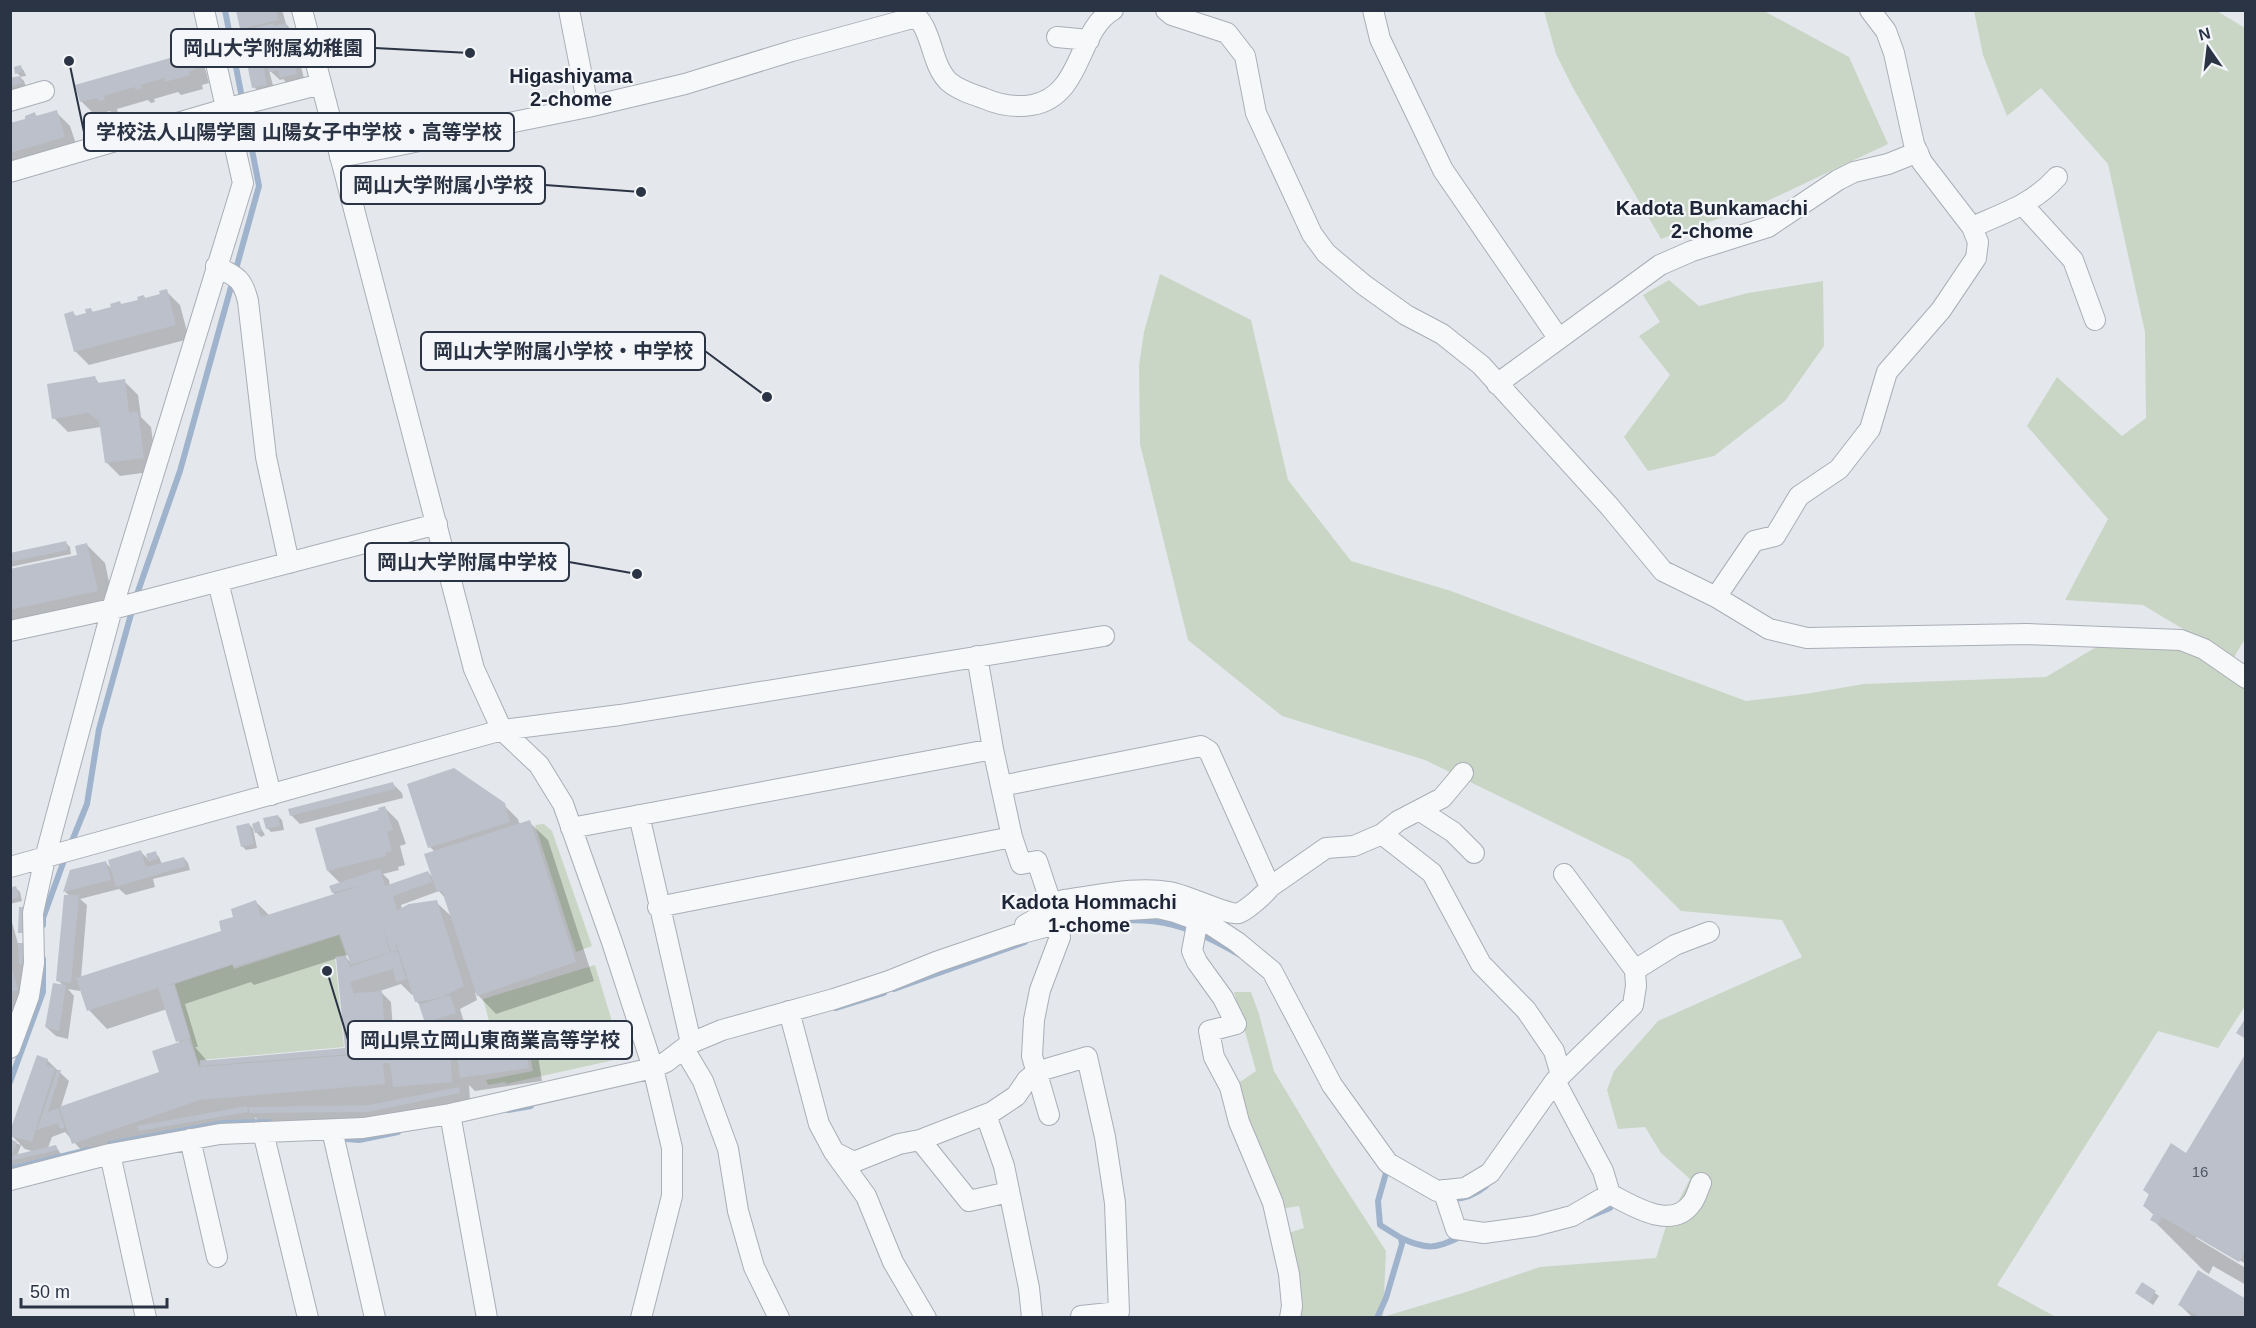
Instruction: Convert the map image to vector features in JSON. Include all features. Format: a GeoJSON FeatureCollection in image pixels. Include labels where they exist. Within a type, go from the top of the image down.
{"type":"FeatureCollection","features":[{"type":"Feature","properties":{"kind":"street"},"geometry":{"type":"LineString","coordinates":[[10,1048],[28,996],[34,963],[33,913],[60,854],[126,605],[228,272],[243,183],[236,106],[204,10]]}},
{"type":"Feature","properties":{"kind":"street"},"geometry":{"type":"LineString","coordinates":[[302,10],[474,669],[502,730],[539,765],[563,804],[612,942],[653,1068],[672,1148],[672,1197],[645,1314]]}},
{"type":"Feature","properties":{"kind":"street"},"geometry":{"type":"LineString","coordinates":[[569,10],[588,106]]}},
{"type":"Feature","properties":{"kind":"street"},"geometry":{"type":"LineString","coordinates":[[340,157],[685,84],[913,14],[927,35],[938,64],[949,82],[962,90],[1010,106],[1040,103],[1058,93],[1100,20],[1113,10]]}},
{"type":"Feature","properties":{"kind":"street"},"geometry":{"type":"LineString","coordinates":[[1166,10],[1172,15],[1227,33],[1245,56],[1256,113],[1312,234],[1326,253],[1364,285],[1406,315],[1442,334],[1481,365],[1610,507],[1663,571],[1716,597],[1769,629],[1807,638],[2027,634],[2181,640],[2204,649],[2246,678]]}},
{"type":"Feature","properties":{"kind":"street"},"geometry":{"type":"LineString","coordinates":[[1373,10],[1380,39],[1443,170],[1558,339]]}},
{"type":"Feature","properties":{"kind":"street"},"geometry":{"type":"LineString","coordinates":[[1716,597],[1754,541],[1775,536],[1799,496],[1839,469],[1870,429],[1887,372],[1941,310],[1976,258],[1978,242],[1972,227],[1922,162],[1894,53],[1886,31],[1870,10]]}},
{"type":"Feature","properties":{"kind":"street"},"geometry":{"type":"LineString","coordinates":[[1057,37],[1089,40]]}},
{"type":"Feature","properties":{"kind":"street"},"geometry":{"type":"LineString","coordinates":[[10,172],[236,106],[321,84]]}},
{"type":"Feature","properties":{"kind":"street"},"geometry":{"type":"LineString","coordinates":[[10,101],[44,91]]}},
{"type":"Feature","properties":{"kind":"street"},"geometry":{"type":"LineString","coordinates":[[1497,384],[1660,265],[1692,251],[1768,227],[1838,180],[1854,172],[1888,164],[1918,152]]}},
{"type":"Feature","properties":{"kind":"street"},"geometry":{"type":"LineString","coordinates":[[1972,227],[2023,205],[2043,193],[2057,177]]}},
{"type":"Feature","properties":{"kind":"street"},"geometry":{"type":"LineString","coordinates":[[2023,205],[2073,260],[2095,320]]}},
{"type":"Feature","properties":{"kind":"street"},"geometry":{"type":"LineString","coordinates":[[228,272],[244,284],[248,301],[266,457],[289,563]]}},
{"type":"Feature","properties":{"kind":"street"},"geometry":{"type":"LineString","coordinates":[[10,631],[218,582],[437,524]]}},
{"type":"Feature","properties":{"kind":"street"},"geometry":{"type":"LineString","coordinates":[[218,582],[271,795]]}},
{"type":"Feature","properties":{"kind":"street"},"geometry":{"type":"LineString","coordinates":[[10,867],[502,730],[620,715],[1104,636]]}},
{"type":"Feature","properties":{"kind":"street"},"geometry":{"type":"LineString","coordinates":[[976,656],[1012,837],[1021,864],[1037,861],[1060,937],[1040,990],[1034,1020],[1032,1056],[1049,1115]]}},
{"type":"Feature","properties":{"kind":"street"},"geometry":{"type":"LineString","coordinates":[[1001,786],[1201,746],[1209,751],[1270,887]]}},
{"type":"Feature","properties":{"kind":"street"},"geometry":{"type":"LineString","coordinates":[[571,828],[993,749]]}},
{"type":"Feature","properties":{"kind":"street"},"geometry":{"type":"LineString","coordinates":[[1056,924],[1058,902],[1148,890],[1179,894],[1230,914],[1238,913],[1266,893],[1270,887],[1326,848],[1354,846],[1382,834],[1398,820],[1442,798],[1463,773]]}},
{"type":"Feature","properties":{"kind":"street"},"geometry":{"type":"LineString","coordinates":[[1419,810],[1453,832],[1474,854]]}},
{"type":"Feature","properties":{"kind":"street"},"geometry":{"type":"LineString","coordinates":[[639,815],[688,1046],[704,1081],[728,1149],[738,1211],[754,1267],[779,1317]]}},
{"type":"Feature","properties":{"kind":"street"},"geometry":{"type":"LineString","coordinates":[[1382,834],[1432,873],[1481,964],[1526,1010],[1554,1052],[1558,1078],[1603,1171],[1610,1194],[1645,1211],[1662,1216],[1679,1214],[1691,1205],[1701,1183]]}},
{"type":"Feature","properties":{"kind":"street"},"geometry":{"type":"LineString","coordinates":[[658,907],[1012,837]]}},
{"type":"Feature","properties":{"kind":"street"},"geometry":{"type":"LineString","coordinates":[[1445,1196],[1465,1188],[1490,1173],[1558,1078],[1633,1005],[1636,986],[1635,970],[1564,874]]}},
{"type":"Feature","properties":{"kind":"street"},"geometry":{"type":"LineString","coordinates":[[10,1180],[110,1154],[220,1134],[363,1128],[450,1114],[653,1068],[666,1062],[688,1046],[722,1029],[834,999],[889,981],[1015,935],[1023,926],[1056,924],[1064,918],[1158,908],[1196,927],[1237,942],[1272,971],[1332,1085],[1388,1163],[1445,1196],[1456,1229],[1484,1233],[1534,1227],[1572,1216],[1610,1194]]}},
{"type":"Feature","properties":{"kind":"street"},"geometry":{"type":"LineString","coordinates":[[1196,927],[1192,951],[1197,962],[1223,998],[1236,1024],[1209,1031],[1214,1057],[1230,1087],[1239,1122],[1273,1203],[1289,1275],[1292,1306],[1290,1317]]}},
{"type":"Feature","properties":{"kind":"street"},"geometry":{"type":"LineString","coordinates":[[1635,970],[1675,945],[1709,932]]}},
{"type":"Feature","properties":{"kind":"street"},"geometry":{"type":"LineString","coordinates":[[789,1011],[819,1124],[834,1152],[866,1196],[893,1262],[927,1317]]}},
{"type":"Feature","properties":{"kind":"street"},"geometry":{"type":"LineString","coordinates":[[834,1152],[854,1162],[898,1144],[920,1140],[986,1115],[1016,1096],[1036,1072],[1087,1056],[1105,1137],[1115,1203],[1119,1312],[1081,1317]]}},
{"type":"Feature","properties":{"kind":"street"},"geometry":{"type":"LineString","coordinates":[[450,1114],[487,1317]]}},
{"type":"Feature","properties":{"kind":"street"},"geometry":{"type":"LineString","coordinates":[[986,1115],[1004,1166],[1029,1288],[1032,1317]]}},
{"type":"Feature","properties":{"kind":"street"},"geometry":{"type":"LineString","coordinates":[[332,1130],[375,1317]]}},
{"type":"Feature","properties":{"kind":"street"},"geometry":{"type":"LineString","coordinates":[[263,1132],[308,1317]]}},
{"type":"Feature","properties":{"kind":"street"},"geometry":{"type":"LineString","coordinates":[[190,1139],[217,1257]]}},
{"type":"Feature","properties":{"kind":"street"},"geometry":{"type":"LineString","coordinates":[[920,1140],[969,1201],[1009,1192]]}},
{"type":"Feature","properties":{"kind":"street"},"geometry":{"type":"LineString","coordinates":[[110,1154],[146,1317]]}},
{"type":"Feature","properties":{"kind":"green space"},"geometry":{"type":"Polygon","coordinates":[[[1544,11],[1764,11],[1849,57],[1888,144],[1763,203],[1661,239],[1573,88],[1556,54],[1544,11]]]}},
{"type":"Feature","properties":{"kind":"green space"},"geometry":{"type":"Polygon","coordinates":[[[1974,11],[2217,11],[2245,28],[2246,637],[2233,659],[2143,605],[2065,600],[2108,519],[2027,426],[2057,377],[2122,436],[2146,418],[2145,332],[2108,164],[2041,88],[2007,116],[1983,55],[1974,11]]]}},
{"type":"Feature","properties":{"kind":"green space"},"geometry":{"type":"Polygon","coordinates":[[[1160,274],[1251,320],[1288,480],[1351,561],[1451,591],[1746,701],[1864,684],[2046,677],[2098,646],[2183,648],[2245,686],[2245,1006],[2218,1048],[2158,1031],[1997,1285],[2056,1317],[1383,1317],[1540,1267],[1656,1258],[1667,1223],[1690,1179],[1661,1153],[1645,1127],[1618,1129],[1607,1090],[1614,1071],[1658,1021],[1802,957],[1782,920],[1681,911],[1630,860],[1425,760],[1282,716],[1188,640],[1140,444],[1139,366],[1144,332],[1160,274]]]}},
{"type":"Feature","properties":{"kind":"green space"},"geometry":{"type":"Polygon","coordinates":[[[1669,280],[1699,306],[1748,293],[1823,281],[1824,346],[1785,401],[1714,456],[1648,471],[1624,437],[1670,375],[1639,336],[1660,322],[1643,295],[1669,280]]]}},
{"type":"Feature","properties":{"kind":"green space"},"geometry":{"type":"Polygon","coordinates":[[[544,824],[552,831],[592,946],[576,952],[535,825],[544,824]]]}},
{"type":"Feature","properties":{"kind":"green space"},"geometry":{"type":"Polygon","coordinates":[[[339,935],[346,955],[335,957],[344,1047],[200,1060],[199,1066],[175,984],[232,965],[234,969],[339,935]]]}},
{"type":"Feature","properties":{"kind":"green space"},"geometry":{"type":"Polygon","coordinates":[[[595,965],[623,1058],[506,1084],[505,1082],[488,1085],[486,1080],[533,1071],[524,1024],[491,1028],[483,999],[595,965]]]}},
{"type":"Feature","properties":{"kind":"green space"},"geometry":{"type":"Polygon","coordinates":[[[1234,992],[1251,992],[1274,1071],[1386,1251],[1383,1317],[1295,1317],[1285,1234],[1304,1228],[1299,1206],[1280,1209],[1237,1084],[1256,1071],[1234,992]]]}},
{"type":"Feature","properties":{"kind":"building"},"geometry":{"type":"Polygon","coordinates":[[[236,10],[276,10],[278,20],[240,29],[236,10]]]}},
{"type":"Feature","properties":{"kind":"building"},"geometry":{"type":"Polygon","coordinates":[[[274,23],[274,26],[286,23],[291,40],[263,47],[263,44],[257,45],[253,28],[274,23]]]}},
{"type":"Feature","properties":{"kind":"building"},"geometry":{"type":"Polygon","coordinates":[[[292,43],[297,74],[280,78],[278,70],[269,72],[266,57],[274,56],[272,48],[292,43]]]}},
{"type":"Feature","properties":{"kind":"building"},"geometry":{"type":"Polygon","coordinates":[[[260,49],[267,85],[252,88],[246,59],[242,60],[240,54],[260,49]]]}},
{"type":"Feature","properties":{"kind":"building"},"geometry":{"type":"Polygon","coordinates":[[[191,52],[196,69],[189,72],[190,75],[165,82],[165,78],[141,85],[142,88],[136,90],[135,87],[104,96],[105,100],[98,101],[97,98],[80,102],[75,85],[191,52]]]}},
{"type":"Feature","properties":{"kind":"building"},"geometry":{"type":"Polygon","coordinates":[[[21,65],[22,72],[15,74],[14,67],[21,65]]]}},
{"type":"Feature","properties":{"kind":"building"},"geometry":{"type":"Polygon","coordinates":[[[20,76],[22,83],[10,86],[10,78],[20,76]]]}},
{"type":"Feature","properties":{"kind":"building"},"geometry":{"type":"Polygon","coordinates":[[[57,110],[65,137],[10,153],[10,123],[25,119],[25,116],[35,112],[36,116],[57,110]]]}},
{"type":"Feature","properties":{"kind":"building"},"geometry":{"type":"Polygon","coordinates":[[[167,289],[176,325],[74,352],[64,314],[73,311],[75,316],[86,313],[85,309],[91,308],[92,312],[111,307],[110,304],[120,301],[121,304],[138,300],[137,297],[144,295],[145,298],[160,294],[159,291],[167,289]]]}},
{"type":"Feature","properties":{"kind":"building"},"geometry":{"type":"Polygon","coordinates":[[[95,376],[98,383],[125,379],[129,413],[138,411],[144,458],[105,463],[99,421],[88,413],[52,419],[47,384],[95,376]]]}},
{"type":"Feature","properties":{"kind":"building"},"geometry":{"type":"Polygon","coordinates":[[[66,541],[68,550],[10,562],[10,553],[66,541]]]}},
{"type":"Feature","properties":{"kind":"building"},"geometry":{"type":"Polygon","coordinates":[[[87,543],[98,591],[10,610],[10,569],[77,555],[75,546],[87,543]]]}},
{"type":"Feature","properties":{"kind":"building"},"geometry":{"type":"Polygon","coordinates":[[[454,768],[505,803],[510,822],[428,848],[407,784],[454,768]]]}},
{"type":"Feature","properties":{"kind":"building"},"geometry":{"type":"Polygon","coordinates":[[[393,782],[395,789],[290,816],[288,809],[393,782]]]}},
{"type":"Feature","properties":{"kind":"building"},"geometry":{"type":"Polygon","coordinates":[[[385,806],[393,830],[387,832],[392,851],[385,853],[386,856],[327,871],[315,828],[379,810],[378,808],[385,806]]]}},
{"type":"Feature","properties":{"kind":"building"},"geometry":{"type":"Polygon","coordinates":[[[278,815],[280,826],[266,829],[263,818],[278,815]]]}},
{"type":"Feature","properties":{"kind":"building"},"geometry":{"type":"Polygon","coordinates":[[[530,820],[576,962],[477,996],[442,891],[437,892],[424,854],[530,820]]]}},
{"type":"Feature","properties":{"kind":"building"},"geometry":{"type":"Polygon","coordinates":[[[259,821],[262,831],[255,833],[252,824],[259,821]]]}},
{"type":"Feature","properties":{"kind":"building"},"geometry":{"type":"Polygon","coordinates":[[[249,823],[254,844],[241,847],[236,826],[249,823]]]}},
{"type":"Feature","properties":{"kind":"building"},"geometry":{"type":"Polygon","coordinates":[[[141,850],[146,867],[184,857],[186,866],[116,887],[108,860],[141,850]]]}},
{"type":"Feature","properties":{"kind":"building"},"geometry":{"type":"Polygon","coordinates":[[[156,851],[158,859],[148,861],[146,854],[156,851]]]}},
{"type":"Feature","properties":{"kind":"building"},"geometry":{"type":"Polygon","coordinates":[[[106,861],[111,880],[63,892],[70,870],[106,861]]]}},
{"type":"Feature","properties":{"kind":"building"},"geometry":{"type":"Polygon","coordinates":[[[380,869],[385,886],[428,871],[432,882],[393,896],[397,910],[386,916],[409,904],[437,900],[464,986],[440,998],[415,1002],[395,940],[397,951],[391,952],[381,919],[390,952],[351,965],[340,934],[162,987],[174,984],[190,1038],[176,1042],[158,988],[87,1011],[76,978],[221,931],[219,921],[233,917],[231,909],[256,900],[261,917],[363,885],[332,893],[329,886],[380,869]]]}},
{"type":"Feature","properties":{"kind":"building"},"geometry":{"type":"Polygon","coordinates":[[[16,886],[19,897],[10,900],[10,888],[16,886]]]}},
{"type":"Feature","properties":{"kind":"building"},"geometry":{"type":"Polygon","coordinates":[[[64,895],[79,895],[71,983],[56,981],[64,895]]]}},
{"type":"Feature","properties":{"kind":"building"},"geometry":{"type":"Polygon","coordinates":[[[19,907],[26,907],[26,933],[18,933],[19,907]]]}},
{"type":"Feature","properties":{"kind":"building"},"geometry":{"type":"Polygon","coordinates":[[[18,943],[25,943],[26,964],[19,964],[18,943]]]}},
{"type":"Feature","properties":{"kind":"building"},"geometry":{"type":"Polygon","coordinates":[[[391,952],[398,952],[406,979],[396,982],[393,969],[350,982],[355,996],[355,993],[382,991],[385,1036],[356,1038],[359,1038],[359,1042],[381,1040],[383,1049],[450,1043],[452,1082],[393,1087],[390,1063],[383,1063],[385,1084],[200,1100],[72,1144],[59,1107],[159,1072],[152,1051],[189,1039],[199,1067],[352,1055],[351,1042],[349,1042],[351,1054],[201,1066],[200,1061],[345,1048],[336,957],[346,956],[350,967],[391,952]]]}},
{"type":"Feature","properties":{"kind":"building"},"geometry":{"type":"Polygon","coordinates":[[[10,963],[18,990],[10,992],[10,963]]]}},
{"type":"Feature","properties":{"kind":"building"},"geometry":{"type":"Polygon","coordinates":[[[53,983],[66,985],[59,1031],[45,1027],[53,983]]]}},
{"type":"Feature","properties":{"kind":"building"},"geometry":{"type":"Polygon","coordinates":[[[450,995],[456,1013],[425,1023],[419,1005],[450,995]]]}},
{"type":"Feature","properties":{"kind":"building"},"geometry":{"type":"Polygon","coordinates":[[[2246,1017],[2246,1039],[2236,1033],[2246,1017]]]}},
{"type":"Feature","properties":{"kind":"building"},"geometry":{"type":"Polygon","coordinates":[[[522,1027],[529,1068],[460,1078],[456,1049],[452,1049],[451,1039],[522,1027]]]}},
{"type":"Feature","properties":{"kind":"building"},"geometry":{"type":"Polygon","coordinates":[[[2246,1053],[2246,1250],[2239,1262],[2162,1217],[2158,1224],[2150,1220],[2154,1213],[2143,1206],[2149,1194],[2143,1190],[2171,1143],[2186,1153],[2246,1053]]]}},
{"type":"Feature","properties":{"kind":"building"},"geometry":{"type":"Polygon","coordinates":[[[37,1055],[48,1059],[46,1065],[55,1068],[32,1142],[10,1136],[10,1131],[37,1055]]]}},
{"type":"Feature","properties":{"kind":"building"},"geometry":{"type":"Polygon","coordinates":[[[57,1070],[61,1070],[48,1112],[58,1108],[65,1128],[60,1129],[58,1123],[37,1130],[57,1070]]]}},
{"type":"Feature","properties":{"kind":"building"},"geometry":{"type":"Polygon","coordinates":[[[459,1087],[460,1093],[368,1112],[249,1113],[249,1107],[369,1105],[459,1087]]]}},
{"type":"Feature","properties":{"kind":"building"},"geometry":{"type":"Polygon","coordinates":[[[247,1106],[248,1112],[139,1131],[137,1126],[247,1106]]]}},
{"type":"Feature","properties":{"kind":"building"},"geometry":{"type":"Polygon","coordinates":[[[10,1139],[17,1142],[12,1155],[10,1155],[10,1139]]]}},
{"type":"Feature","properties":{"kind":"building"},"geometry":{"type":"Polygon","coordinates":[[[56,1145],[58,1150],[10,1161],[10,1156],[56,1145]]]}},
{"type":"Feature","properties":{"kind":"building"},"geometry":{"type":"Polygon","coordinates":[[[2198,1270],[2246,1299],[2246,1317],[2200,1317],[2178,1305],[2198,1270]]]}},
{"type":"Feature","properties":{"kind":"building"},"geometry":{"type":"Polygon","coordinates":[[[2142,1282],[2156,1291],[2149,1302],[2135,1293],[2142,1282]]]}},
{"type":"Feature","properties":{"kind":"waterway"},"geometry":{"type":"LineString","coordinates":[[136,597],[180,471],[259,186],[225,10]]}},
{"type":"Feature","properties":{"kind":"waterway"},"geometry":{"type":"LineString","coordinates":[[70,846],[87,804],[99,729],[133,607]]}},
{"type":"Feature","properties":{"kind":"waterway"},"geometry":{"type":"LineString","coordinates":[[43,925],[43,918],[66,855]]}},
{"type":"Feature","properties":{"kind":"waterway"},"geometry":{"type":"LineString","coordinates":[[1060,931],[1111,922],[1153,921],[1194,932],[1240,955]]}},
{"type":"Feature","properties":{"kind":"waterway"},"geometry":{"type":"LineString","coordinates":[[894,989],[1025,942]]}},
{"type":"Feature","properties":{"kind":"waterway"},"geometry":{"type":"LineString","coordinates":[[10,1082],[43,992],[43,959]]}},
{"type":"Feature","properties":{"kind":"waterway"},"geometry":{"type":"LineString","coordinates":[[836,1008],[884,993]]}},
{"type":"Feature","properties":{"kind":"waterway"},"geometry":{"type":"LineString","coordinates":[[508,1110],[531,1106]]}},
{"type":"Feature","properties":{"kind":"waterway"},"geometry":{"type":"LineString","coordinates":[[110,1144],[223,1123],[269,1122]]}},
{"type":"Feature","properties":{"kind":"waterway"},"geometry":{"type":"LineString","coordinates":[[347,1139],[359,1140],[398,1132]]}},
{"type":"Feature","properties":{"kind":"waterway"},"geometry":{"type":"LineString","coordinates":[[10,1169],[88,1150]]}},
{"type":"Feature","properties":{"kind":"waterway"},"geometry":{"type":"LineString","coordinates":[[1377,1318],[1386,1298],[1402,1244],[1401,1238],[1380,1225],[1378,1201],[1386,1173],[1383,1168]]}},
{"type":"Feature","properties":{"kind":"waterway"},"geometry":{"type":"LineString","coordinates":[[1449,1199],[1469,1196],[1486,1186]]}},
{"type":"Feature","properties":{"kind":"waterway"},"geometry":{"type":"LineString","coordinates":[[1588,1217],[1610,1208]]}},
{"type":"Feature","properties":{"kind":"waterway"},"geometry":{"type":"LineString","coordinates":[[1401,1238],[1418,1245],[1438,1246],[1462,1236]]}},
{"type":"Feature","properties":{"kind":"place","name":"岡山大学附属幼稚園"},"geometry":{"type":"Point","coordinates":[470,53]}},
{"type":"Feature","properties":{"kind":"place","name":"学校法人山陽学園 山陽女子中学校・高等学校"},"geometry":{"type":"Point","coordinates":[69,61]}},
{"type":"Feature","properties":{"kind":"place","name":"岡山大学附属小学校"},"geometry":{"type":"Point","coordinates":[641,192]}},
{"type":"Feature","properties":{"kind":"place","name":"岡山大学附属小学校・中学校"},"geometry":{"type":"Point","coordinates":[767,397]}},
{"type":"Feature","properties":{"kind":"place","name":"岡山大学附属中学校"},"geometry":{"type":"Point","coordinates":[637,574]}},
{"type":"Feature","properties":{"kind":"place","name":"岡山県立岡山東商業高等学校"},"geometry":{"type":"Point","coordinates":[327,971]}},
{"type":"Feature","properties":{"kind":"district","name":"Higashiyama 2-chome"},"geometry":{"type":"Point","coordinates":[571,88]}},
{"type":"Feature","properties":{"kind":"district","name":"Kadota Bunkamachi 2-chome"},"geometry":{"type":"Point","coordinates":[1712,220]}},
{"type":"Feature","properties":{"kind":"district","name":"Kadota Hommachi 1-chome"},"geometry":{"type":"Point","coordinates":[1089,914]}}]}
